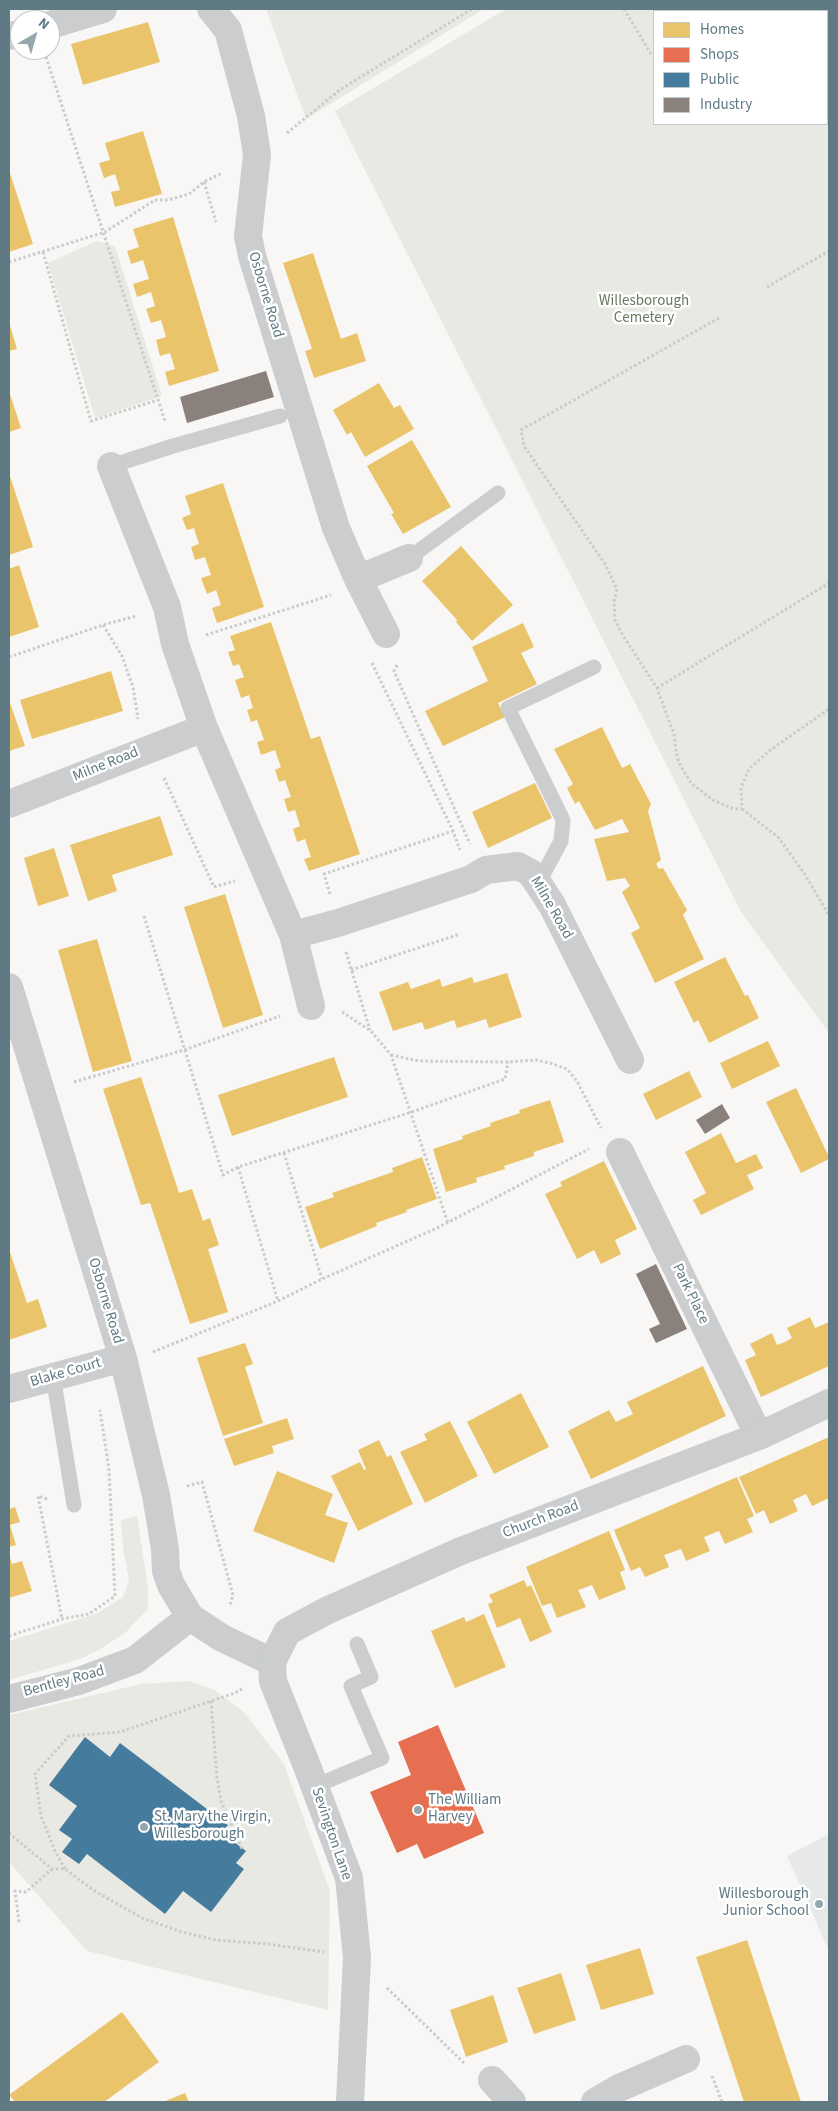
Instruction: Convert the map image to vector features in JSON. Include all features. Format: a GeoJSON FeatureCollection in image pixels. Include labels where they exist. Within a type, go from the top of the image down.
{"type":"FeatureCollection","features":[{"type":"Feature","properties":{"kind":"street"},"geometry":{"type":"LineString","coordinates":[[60,23],[103,9]]}},
{"type":"Feature","properties":{"kind":"street","name":"Osborne Road"},"geometry":{"type":"LineString","coordinates":[[211,9],[228,30],[251,116],[257,155],[248,236],[252,256],[336,528],[348,586],[386,634]]}},
{"type":"Feature","properties":{"kind":"street"},"geometry":{"type":"LineString","coordinates":[[111,466],[167,607],[176,644],[204,728],[293,935],[311,1006]]}},
{"type":"Feature","properties":{"kind":"street"},"geometry":{"type":"LineString","coordinates":[[348,586],[409,558]]}},
{"type":"Feature","properties":{"kind":"street","name":"Milne Road"},"geometry":{"type":"LineString","coordinates":[[9,804],[204,728]]}},
{"type":"Feature","properties":{"kind":"street","name":"Milne Road"},"geometry":{"type":"LineString","coordinates":[[293,935],[338,923],[478,874],[518,866],[531,873],[552,906],[630,1060]]}},
{"type":"Feature","properties":{"kind":"street","name":"Osborne Road"},"geometry":{"type":"LineString","coordinates":[[9,987],[16,1031],[123,1358],[156,1495],[165,1549],[166,1571],[171,1585],[190,1617]]}},
{"type":"Feature","properties":{"kind":"street","name":"Park Place"},"geometry":{"type":"LineString","coordinates":[[614,1146],[759,1436]]}},
{"type":"Feature","properties":{"kind":"street","name":"Blake Court"},"geometry":{"type":"LineString","coordinates":[[9,1389],[123,1358]]}},
{"type":"Feature","properties":{"kind":"street","name":"Church Road"},"geometry":{"type":"LineString","coordinates":[[272,1662],[287,1632],[326,1611],[460,1551],[759,1436],[829,1403]]}},
{"type":"Feature","properties":{"kind":"street"},"geometry":{"type":"LineString","coordinates":[[190,1617],[222,1638],[272,1662]]}},
{"type":"Feature","properties":{"kind":"street","name":"Bentley Road"},"geometry":{"type":"LineString","coordinates":[[9,1698],[79,1682],[135,1660],[190,1617]]}},
{"type":"Feature","properties":{"kind":"street","name":"Sevington Lane"},"geometry":{"type":"LineString","coordinates":[[272,1662],[273,1681],[349,1878],[357,1957],[350,2102]]}},
{"type":"Feature","properties":{"kind":"street"},"geometry":{"type":"LineString","coordinates":[[595,2102],[619,2088],[686,2059]]}},
{"type":"Feature","properties":{"kind":"street"},"geometry":{"type":"LineString","coordinates":[[492,2080],[512,2102]]}},
{"type":"Feature","properties":{"kind":"lane"},"geometry":{"type":"LineString","coordinates":[[111,466],[173,446],[280,416]]}},
{"type":"Feature","properties":{"kind":"lane"},"geometry":{"type":"LineString","coordinates":[[409,558],[498,493]]}},
{"type":"Feature","properties":{"kind":"lane"},"geometry":{"type":"LineString","coordinates":[[538,884],[561,841],[563,820],[508,708],[594,667]]}},
{"type":"Feature","properties":{"kind":"lane"},"geometry":{"type":"LineString","coordinates":[[53,1376],[74,1505]]}},
{"type":"Feature","properties":{"kind":"lane"},"geometry":{"type":"LineString","coordinates":[[315,1786],[382,1758],[351,1686],[371,1677],[357,1644]]}},
{"type":"Feature","properties":{"kind":"path"},"geometry":{"type":"LineString","coordinates":[[9,262],[104,232],[155,200],[168,200],[190,194],[204,182],[257,155],[306,119],[341,89],[472,9]]}},
{"type":"Feature","properties":{"kind":"path"},"geometry":{"type":"LineString","coordinates":[[624,9],[651,54]]}},
{"type":"Feature","properties":{"kind":"path"},"geometry":{"type":"LineString","coordinates":[[47,60],[173,446]]}},
{"type":"Feature","properties":{"kind":"path"},"geometry":{"type":"LineString","coordinates":[[767,287],[829,251]]}},
{"type":"Feature","properties":{"kind":"path"},"geometry":{"type":"LineString","coordinates":[[43,252],[91,421],[158,400]]}},
{"type":"Feature","properties":{"kind":"path"},"geometry":{"type":"LineString","coordinates":[[719,318],[521,430],[524,446],[605,564],[617,589],[614,602],[615,620],[657,688],[674,734],[678,758],[691,783],[713,800],[734,809],[742,809],[778,837],[804,873],[829,915]]}},
{"type":"Feature","properties":{"kind":"path"},"geometry":{"type":"LineString","coordinates":[[657,688],[829,583]]}},
{"type":"Feature","properties":{"kind":"path"},"geometry":{"type":"LineString","coordinates":[[176,644],[348,586]]}},
{"type":"Feature","properties":{"kind":"path"},"geometry":{"type":"LineString","coordinates":[[9,658],[103,625],[167,607]]}},
{"type":"Feature","properties":{"kind":"path"},"geometry":{"type":"LineString","coordinates":[[103,625],[122,656],[130,679],[144,750],[163,778],[214,887],[266,871]]}},
{"type":"Feature","properties":{"kind":"path"},"geometry":{"type":"LineString","coordinates":[[386,634],[401,659],[394,671],[466,836],[478,874]]}},
{"type":"Feature","properties":{"kind":"path"},"geometry":{"type":"LineString","coordinates":[[368,654],[453,831],[478,874]]}},
{"type":"Feature","properties":{"kind":"path"},"geometry":{"type":"LineString","coordinates":[[742,809],[741,788],[749,769],[770,751],[829,709]]}},
{"type":"Feature","properties":{"kind":"path"},"geometry":{"type":"LineString","coordinates":[[371,1031],[351,970],[324,874],[453,831]]}},
{"type":"Feature","properties":{"kind":"path"},"geometry":{"type":"LineString","coordinates":[[144,916],[223,1174],[238,1167],[409,1113],[505,1079],[508,1062]]}},
{"type":"Feature","properties":{"kind":"path"},"geometry":{"type":"LineString","coordinates":[[351,970],[460,934]]}},
{"type":"Feature","properties":{"kind":"path"},"geometry":{"type":"LineString","coordinates":[[74,1082],[184,1050],[311,1006],[327,1003],[371,1031],[391,1055],[409,1113],[448,1223]]}},
{"type":"Feature","properties":{"kind":"path"},"geometry":{"type":"LineString","coordinates":[[123,1358],[155,1352],[278,1302],[322,1279],[614,1146],[577,1081],[567,1069],[536,1060],[508,1062],[419,1061],[391,1055]]}},
{"type":"Feature","properties":{"kind":"path"},"geometry":{"type":"LineString","coordinates":[[284,1153],[322,1279]]}},
{"type":"Feature","properties":{"kind":"path"},"geometry":{"type":"LineString","coordinates":[[238,1167],[278,1302]]}},
{"type":"Feature","properties":{"kind":"path"},"geometry":{"type":"LineString","coordinates":[[9,1636],[62,1619],[89,1614],[115,1596],[109,1469],[94,1365]]}},
{"type":"Feature","properties":{"kind":"path"},"geometry":{"type":"LineString","coordinates":[[62,1619],[38,1496],[74,1505]]}},
{"type":"Feature","properties":{"kind":"path"},"geometry":{"type":"LineString","coordinates":[[272,1662],[258,1679],[235,1693],[120,1732],[69,1736],[35,1774],[41,1816],[55,1851],[65,1869],[93,1890],[142,1918],[182,1932],[216,1940],[268,1944],[357,1957],[480,2079],[492,2080]]}},
{"type":"Feature","properties":{"kind":"path"},"geometry":{"type":"LineString","coordinates":[[210,1701],[221,1801],[242,1849]]}},
{"type":"Feature","properties":{"kind":"path"},"geometry":{"type":"LineString","coordinates":[[9,1833],[52,1868],[65,1869]]}},
{"type":"Feature","properties":{"kind":"path"},"geometry":{"type":"LineString","coordinates":[[19,1922],[15,1891],[26,1892],[52,1868]]}},
{"type":"Feature","properties":{"kind":"shaded area","name":"Willesborough Junior School"},"geometry":{"type":"Polygon","coordinates":[[[829,1834],[829,1951],[787,1856],[829,1834]]]}},
{"type":"Feature","properties":{"kind":"green space"},"geometry":{"type":"Polygon","coordinates":[[[266,9],[484,9],[306,119],[266,9]]]}},
{"type":"Feature","properties":{"kind":"green space","name":"Willesborough Cemetery"},"geometry":{"type":"Polygon","coordinates":[[[506,9],[829,9],[829,1033],[741,912],[335,111],[506,9]]]}},
{"type":"Feature","properties":{"kind":"green space"},"geometry":{"type":"Polygon","coordinates":[[[97,241],[115,246],[162,396],[95,418],[48,263],[97,241]]]}},
{"type":"Feature","properties":{"kind":"green space"},"geometry":{"type":"Polygon","coordinates":[[[137,1516],[148,1587],[148,1609],[126,1632],[101,1649],[80,1659],[9,1680],[9,1641],[98,1613],[123,1597],[129,1580],[123,1548],[121,1520],[137,1516]]]}},
{"type":"Feature","properties":{"kind":"green space"},"geometry":{"type":"Polygon","coordinates":[[[189,1681],[214,1690],[243,1711],[284,1764],[330,1891],[328,2010],[87,1951],[9,1862],[9,1715],[141,1684],[189,1681]]]}},
{"type":"Feature","properties":{"kind":"building: Homes"},"geometry":{"type":"Polygon","coordinates":[[[148,22],[160,62],[83,85],[71,44],[148,22]]]}},
{"type":"Feature","properties":{"kind":"building: Homes"},"geometry":{"type":"Polygon","coordinates":[[[143,131],[162,194],[115,207],[111,192],[120,190],[115,174],[104,178],[99,163],[110,160],[105,143],[143,131]]]}},
{"type":"Feature","properties":{"kind":"building: Homes"},"geometry":{"type":"Polygon","coordinates":[[[9,170],[33,244],[9,252],[9,170]]]}},
{"type":"Feature","properties":{"kind":"building: Homes"},"geometry":{"type":"Polygon","coordinates":[[[173,217],[219,371],[169,386],[165,372],[175,369],[170,353],[160,356],[156,340],[166,337],[161,320],[151,323],[146,309],[155,306],[151,292],[137,297],[133,284],[149,279],[143,260],[131,264],[127,251],[139,247],[133,229],[173,217]]]}},
{"type":"Feature","properties":{"kind":"building: Homes"},"geometry":{"type":"Polygon","coordinates":[[[313,253],[341,339],[357,333],[366,361],[314,378],[305,351],[312,349],[283,263],[313,253]]]}},
{"type":"Feature","properties":{"kind":"building: Homes"},"geometry":{"type":"Polygon","coordinates":[[[9,322],[17,349],[9,351],[9,322]]]}},
{"type":"Feature","properties":{"kind":"building: Homes"},"geometry":{"type":"Polygon","coordinates":[[[379,383],[394,408],[400,405],[414,429],[365,457],[351,432],[347,435],[333,410],[379,383]]]}},
{"type":"Feature","properties":{"kind":"building: Homes"},"geometry":{"type":"Polygon","coordinates":[[[9,391],[21,428],[9,432],[9,391]]]}},
{"type":"Feature","properties":{"kind":"building: Homes"},"geometry":{"type":"Polygon","coordinates":[[[412,440],[451,507],[403,534],[391,514],[394,513],[367,466],[412,440]]]}},
{"type":"Feature","properties":{"kind":"building: Homes"},"geometry":{"type":"Polygon","coordinates":[[[9,473],[33,547],[9,555],[9,473]]]}},
{"type":"Feature","properties":{"kind":"building: Homes"},"geometry":{"type":"Polygon","coordinates":[[[223,483],[264,607],[217,623],[212,608],[221,605],[216,590],[207,594],[201,578],[211,575],[205,557],[195,560],[191,547],[199,544],[194,528],[187,530],[182,518],[191,514],[185,496],[223,483]]]}},
{"type":"Feature","properties":{"kind":"building: Homes"},"geometry":{"type":"Polygon","coordinates":[[[461,546],[513,605],[472,641],[456,622],[457,620],[422,581],[461,546]]]}},
{"type":"Feature","properties":{"kind":"building: Homes"},"geometry":{"type":"Polygon","coordinates":[[[19,565],[39,627],[9,637],[9,569],[19,565]]]}},
{"type":"Feature","properties":{"kind":"building: Homes"},"geometry":{"type":"Polygon","coordinates":[[[271,622],[311,739],[320,736],[360,854],[309,871],[304,859],[311,857],[305,839],[297,842],[293,829],[300,826],[295,810],[288,812],[284,799],[291,797],[285,780],[279,782],[275,770],[281,767],[275,750],[261,755],[257,742],[264,740],[257,720],[251,722],[247,710],[253,708],[249,695],[241,698],[235,680],[244,677],[239,664],[233,666],[228,652],[235,650],[230,636],[271,622]]]}},
{"type":"Feature","properties":{"kind":"building: Homes"},"geometry":{"type":"Polygon","coordinates":[[[523,623],[534,647],[521,653],[537,684],[498,703],[505,717],[443,746],[425,711],[488,681],[472,647],[523,623]]]}},
{"type":"Feature","properties":{"kind":"building: Homes"},"geometry":{"type":"Polygon","coordinates":[[[111,671],[123,711],[32,739],[20,700],[111,671]]]}},
{"type":"Feature","properties":{"kind":"building: Homes"},"geometry":{"type":"Polygon","coordinates":[[[9,700],[25,746],[9,751],[9,700]]]}},
{"type":"Feature","properties":{"kind":"building: Homes"},"geometry":{"type":"Polygon","coordinates":[[[602,727],[622,768],[630,764],[651,804],[648,811],[661,860],[656,864],[659,869],[663,868],[687,910],[683,915],[704,959],[655,983],[631,933],[640,928],[622,892],[630,886],[625,878],[607,881],[594,839],[629,832],[622,819],[595,830],[579,801],[575,804],[567,788],[573,784],[554,749],[602,727]]]}},
{"type":"Feature","properties":{"kind":"building: Homes"},"geometry":{"type":"Polygon","coordinates":[[[535,783],[552,818],[488,848],[472,812],[535,783]]]}},
{"type":"Feature","properties":{"kind":"building: Homes"},"geometry":{"type":"Polygon","coordinates":[[[160,816],[173,855],[112,875],[117,891],[88,901],[70,845],[160,816]]]}},
{"type":"Feature","properties":{"kind":"building: Homes"},"geometry":{"type":"Polygon","coordinates":[[[54,848],[69,896],[38,906],[24,858],[54,848]]]}},
{"type":"Feature","properties":{"kind":"building: Homes"},"geometry":{"type":"Polygon","coordinates":[[[225,894],[263,1015],[223,1028],[184,907],[225,894]]]}},
{"type":"Feature","properties":{"kind":"building: Homes"},"geometry":{"type":"Polygon","coordinates":[[[97,939],[132,1061],[93,1072],[58,950],[97,939]]]}},
{"type":"Feature","properties":{"kind":"building: Homes"},"geometry":{"type":"Polygon","coordinates":[[[725,957],[745,996],[748,995],[759,1018],[709,1043],[698,1020],[694,1023],[674,982],[725,957]]]}},
{"type":"Feature","properties":{"kind":"building: Homes"},"geometry":{"type":"Polygon","coordinates":[[[507,973],[522,1017],[489,1028],[486,1019],[457,1028],[454,1020],[425,1030],[422,1022],[393,1031],[379,992],[408,982],[411,989],[440,979],[442,987],[472,977],[474,983],[507,973]]]}},
{"type":"Feature","properties":{"kind":"building: Homes"},"geometry":{"type":"Polygon","coordinates":[[[768,1041],[780,1066],[732,1089],[720,1063],[768,1041]]]}},
{"type":"Feature","properties":{"kind":"building: Homes"},"geometry":{"type":"Polygon","coordinates":[[[334,1057],[348,1097],[232,1136],[218,1095],[334,1057]]]}},
{"type":"Feature","properties":{"kind":"building: Homes"},"geometry":{"type":"Polygon","coordinates":[[[689,1071],[702,1097],[656,1120],[643,1094],[689,1071]]]}},
{"type":"Feature","properties":{"kind":"building: Homes"},"geometry":{"type":"Polygon","coordinates":[[[141,1077],[179,1193],[192,1189],[203,1221],[210,1218],[219,1245],[208,1249],[228,1312],[190,1324],[150,1203],[141,1205],[103,1089],[141,1077]]]}},
{"type":"Feature","properties":{"kind":"building: Homes"},"geometry":{"type":"Polygon","coordinates":[[[796,1088],[829,1157],[829,1159],[801,1173],[766,1102],[796,1088]]]}},
{"type":"Feature","properties":{"kind":"building: Homes"},"geometry":{"type":"Polygon","coordinates":[[[550,1100],[564,1142],[534,1152],[534,1156],[504,1166],[505,1169],[476,1178],[477,1182],[446,1192],[433,1149],[463,1139],[462,1136],[491,1126],[490,1123],[520,1113],[519,1110],[550,1100]]]}},
{"type":"Feature","properties":{"kind":"building: Homes"},"geometry":{"type":"Polygon","coordinates":[[[721,1133],[736,1163],[756,1154],[763,1168],[747,1175],[754,1189],[701,1215],[693,1200],[706,1193],[685,1152],[721,1133]]]}},
{"type":"Feature","properties":{"kind":"building: Homes"},"geometry":{"type":"Polygon","coordinates":[[[422,1157],[437,1199],[406,1210],[407,1212],[376,1223],[377,1226],[320,1249],[305,1207],[334,1197],[332,1193],[393,1172],[392,1168],[422,1157]]]}},
{"type":"Feature","properties":{"kind":"building: Homes"},"geometry":{"type":"Polygon","coordinates":[[[604,1161],[637,1229],[615,1240],[621,1254],[601,1264],[594,1250],[577,1259],[545,1194],[562,1186],[560,1182],[604,1161]]]}},
{"type":"Feature","properties":{"kind":"building: Homes"},"geometry":{"type":"Polygon","coordinates":[[[9,1249],[27,1303],[38,1299],[47,1327],[9,1340],[9,1249]]]}},
{"type":"Feature","properties":{"kind":"building: Homes"},"geometry":{"type":"Polygon","coordinates":[[[810,1317],[815,1328],[829,1322],[829,1366],[761,1397],[745,1360],[756,1355],[750,1344],[772,1333],[777,1345],[785,1342],[792,1338],[787,1328],[810,1317]]]}},
{"type":"Feature","properties":{"kind":"building: Homes"},"geometry":{"type":"Polygon","coordinates":[[[245,1343],[253,1364],[245,1367],[263,1423],[223,1436],[197,1358],[245,1343]]]}},
{"type":"Feature","properties":{"kind":"building: Homes"},"geometry":{"type":"Polygon","coordinates":[[[703,1366],[726,1416],[591,1479],[568,1431],[609,1410],[616,1422],[633,1414],[627,1402],[703,1366]]]}},
{"type":"Feature","properties":{"kind":"building: Homes"},"geometry":{"type":"Polygon","coordinates":[[[521,1393],[549,1447],[494,1474],[467,1422],[521,1393]]]}},
{"type":"Feature","properties":{"kind":"building: Homes"},"geometry":{"type":"Polygon","coordinates":[[[287,1418],[294,1439],[272,1446],[274,1453],[234,1466],[224,1439],[287,1418]]]}},
{"type":"Feature","properties":{"kind":"building: Homes"},"geometry":{"type":"Polygon","coordinates":[[[450,1421],[478,1476],[425,1503],[400,1452],[427,1440],[424,1434],[450,1421]]]}},
{"type":"Feature","properties":{"kind":"building: Homes"},"geometry":{"type":"Polygon","coordinates":[[[829,1437],[829,1498],[812,1506],[806,1494],[793,1500],[798,1511],[770,1524],[764,1510],[756,1514],[739,1477],[829,1437]]]}},
{"type":"Feature","properties":{"kind":"building: Homes"},"geometry":{"type":"Polygon","coordinates":[[[379,1440],[387,1457],[391,1455],[413,1504],[358,1531],[331,1476],[360,1462],[364,1470],[366,1469],[358,1450],[379,1440]]]}},
{"type":"Feature","properties":{"kind":"building: Homes"},"geometry":{"type":"Polygon","coordinates":[[[277,1471],[333,1494],[325,1515],[348,1523],[334,1563],[253,1531],[277,1471]]]}},
{"type":"Feature","properties":{"kind":"building: Homes"},"geometry":{"type":"Polygon","coordinates":[[[737,1477],[754,1516],[747,1519],[753,1532],[725,1544],[719,1531],[704,1537],[710,1551],[686,1561],[681,1549],[664,1555],[669,1567],[645,1577],[640,1567],[631,1571],[614,1530],[737,1477]]]}},
{"type":"Feature","properties":{"kind":"building: Homes"},"geometry":{"type":"Polygon","coordinates":[[[15,1507],[20,1522],[10,1525],[16,1545],[9,1547],[9,1509],[15,1507]]]}},
{"type":"Feature","properties":{"kind":"building: Homes"},"geometry":{"type":"Polygon","coordinates":[[[609,1531],[625,1570],[620,1572],[626,1589],[599,1600],[592,1585],[578,1590],[586,1607],[557,1618],[551,1603],[542,1606],[526,1567],[609,1531]]]}},
{"type":"Feature","properties":{"kind":"building: Homes"},"geometry":{"type":"Polygon","coordinates":[[[9,1554],[12,1564],[22,1561],[32,1591],[9,1598],[9,1554]]]}},
{"type":"Feature","properties":{"kind":"building: Homes"},"geometry":{"type":"Polygon","coordinates":[[[524,1580],[527,1587],[531,1585],[552,1632],[530,1642],[520,1618],[497,1628],[488,1604],[493,1602],[489,1595],[524,1580]]]}},
{"type":"Feature","properties":{"kind":"building: Homes"},"geometry":{"type":"Polygon","coordinates":[[[484,1614],[506,1667],[455,1688],[431,1631],[464,1617],[466,1622],[484,1614]]]}},
{"type":"Feature","properties":{"kind":"building: Homes"},"geometry":{"type":"Polygon","coordinates":[[[747,1940],[801,2102],[744,2102],[696,1957],[747,1940]]]}},
{"type":"Feature","properties":{"kind":"building: Homes"},"geometry":{"type":"Polygon","coordinates":[[[640,1948],[654,1994],[601,2010],[586,1965],[640,1948]]]}},
{"type":"Feature","properties":{"kind":"building: Homes"},"geometry":{"type":"Polygon","coordinates":[[[561,1973],[576,2020],[534,2034],[517,1988],[561,1973]]]}},
{"type":"Feature","properties":{"kind":"building: Homes"},"geometry":{"type":"Polygon","coordinates":[[[493,1995],[508,2042],[466,2057],[450,2010],[493,1995]]]}},
{"type":"Feature","properties":{"kind":"building: Homes"},"geometry":{"type":"Polygon","coordinates":[[[122,2012],[159,2062],[104,2102],[15,2102],[9,2095],[122,2012]]]}},
{"type":"Feature","properties":{"kind":"building: Homes"},"geometry":{"type":"Polygon","coordinates":[[[185,2093],[189,2102],[163,2102],[185,2093]]]}},
{"type":"Feature","properties":{"kind":"building: Shops"},"geometry":{"type":"Polygon","coordinates":[[[438,1725],[484,1833],[424,1859],[417,1844],[397,1853],[370,1792],[411,1775],[398,1742],[438,1725]]]}},
{"type":"Feature","properties":{"kind":"building: Public","name":"St. Mary the Virgin, Willesborough"},"geometry":{"type":"Polygon","coordinates":[[[85,1737],[110,1757],[120,1743],[228,1825],[222,1833],[246,1851],[236,1863],[244,1869],[211,1912],[183,1891],[165,1914],[87,1854],[79,1864],[62,1852],[72,1839],[59,1830],[77,1806],[49,1785],[85,1737]]]}},
{"type":"Feature","properties":{"kind":"building: Industry"},"geometry":{"type":"Polygon","coordinates":[[[266,371],[274,397],[187,423],[180,397],[266,371]]]}},
{"type":"Feature","properties":{"kind":"building: Industry"},"geometry":{"type":"Polygon","coordinates":[[[722,1104],[730,1118],[705,1134],[696,1120],[722,1104]]]}},
{"type":"Feature","properties":{"kind":"building: Industry"},"geometry":{"type":"Polygon","coordinates":[[[656,1264],[687,1329],[656,1343],[649,1329],[660,1324],[636,1274],[656,1264]]]}},
{"type":"Feature","properties":{"kind":"place","name":"The William Harvey"},"geometry":{"type":"Point","coordinates":[418,1810]}},
{"type":"Feature","properties":{"kind":"place","name":"St. Mary the Virgin, Willesborough"},"geometry":{"type":"Point","coordinates":[144,1827]}},
{"type":"Feature","properties":{"kind":"place","name":"Willesborough Junior School"},"geometry":{"type":"Point","coordinates":[819,1904]}}]}
